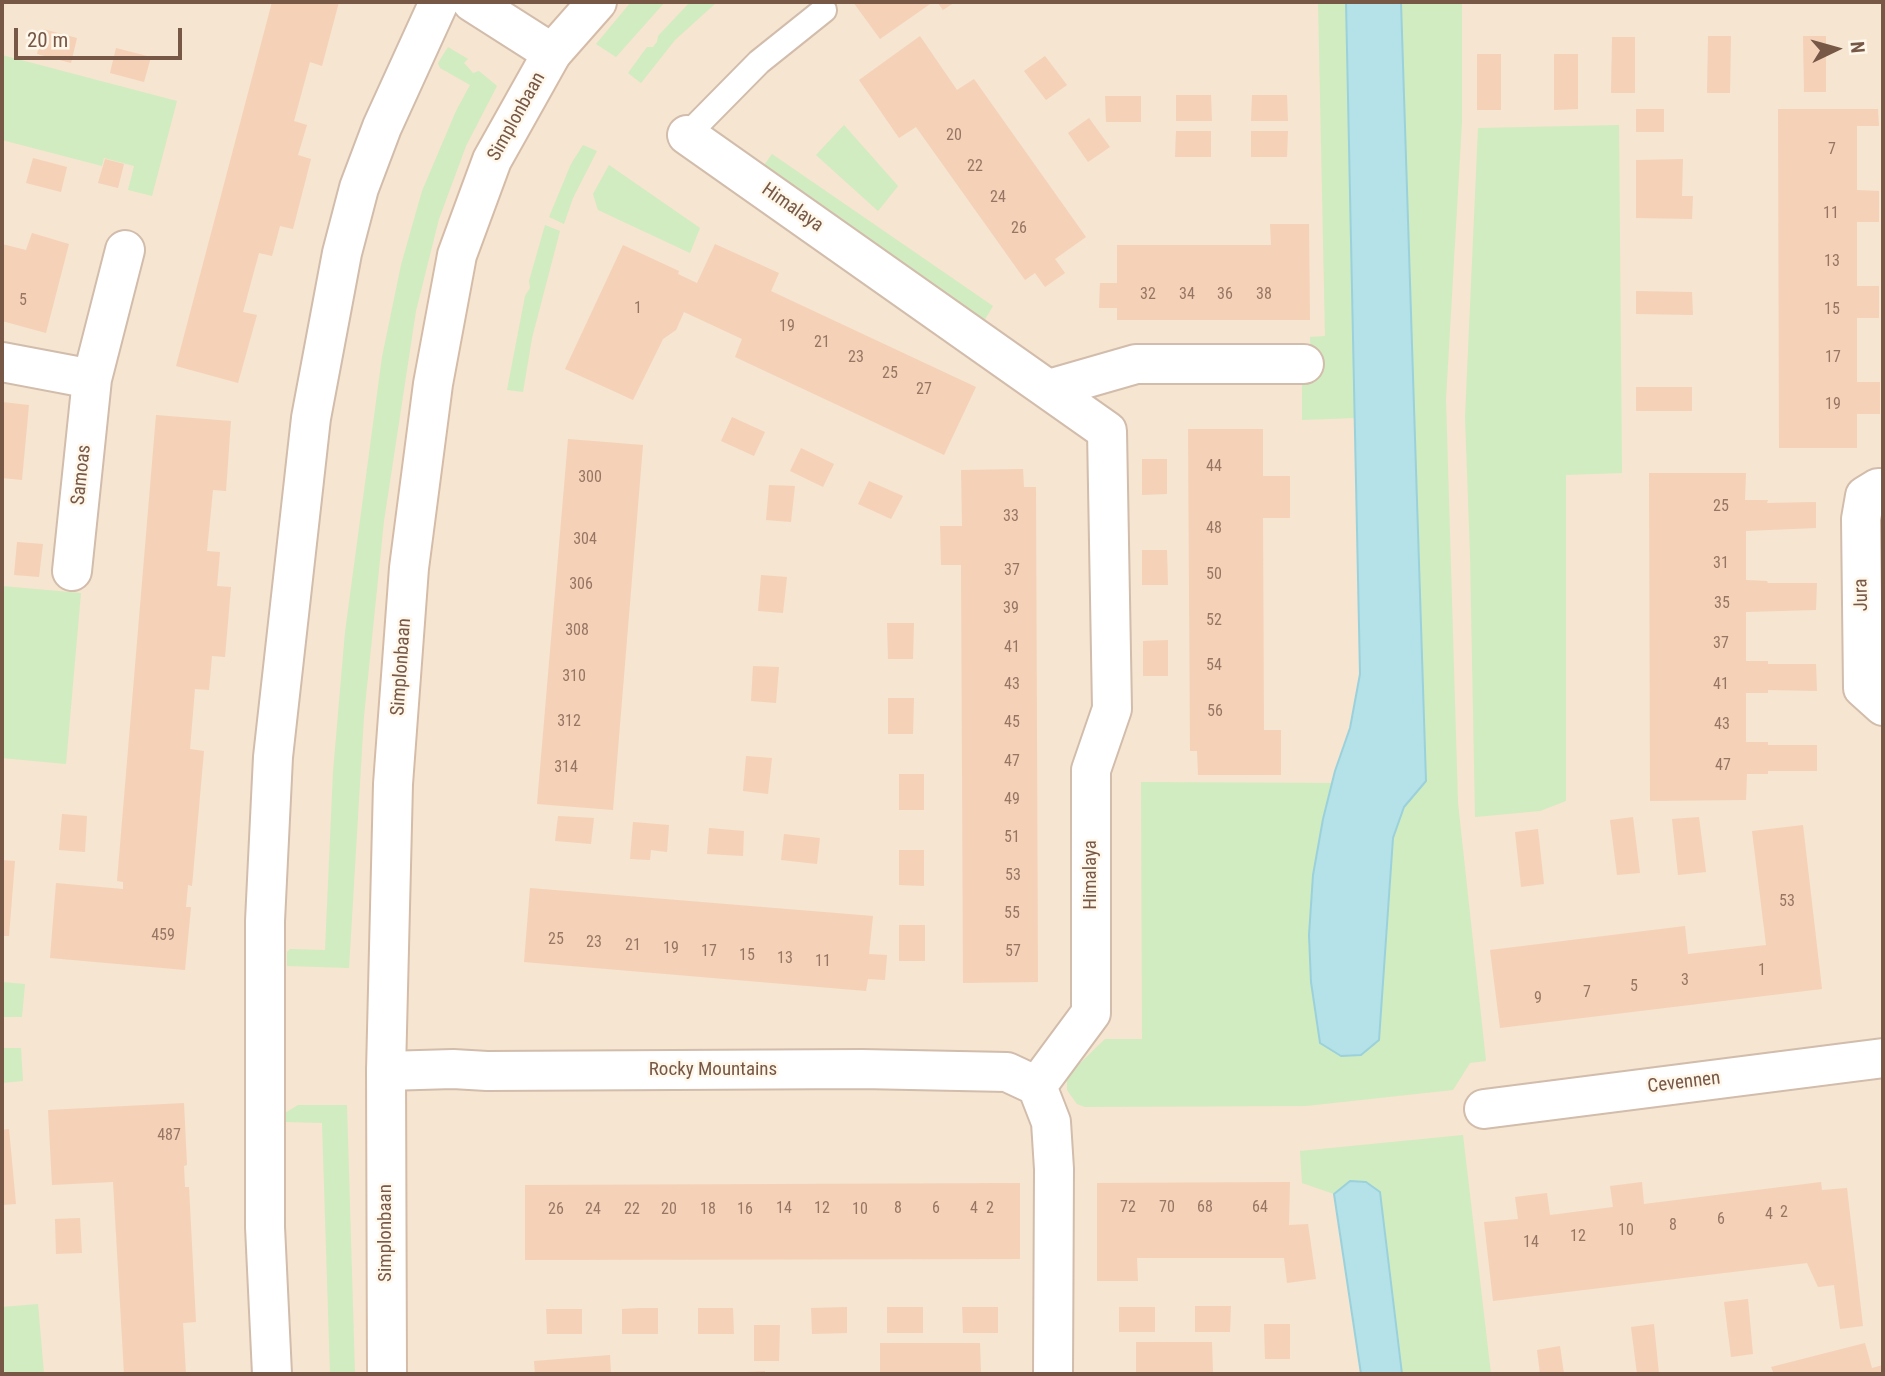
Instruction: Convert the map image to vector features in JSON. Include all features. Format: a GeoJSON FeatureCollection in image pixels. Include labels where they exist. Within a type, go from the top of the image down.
{"type":"FeatureCollection","features":[{"type":"Feature","properties":{"kind":"street"},"geometry":{"type":"LineString","coordinates":[[272,1374],[265,1227],[265,907],[273,757],[309,430],[342,253],[359,188],[382,127],[439,2]]}},
{"type":"Feature","properties":{"kind":"street"},"geometry":{"type":"LineString","coordinates":[[472,2],[552,53]]}},
{"type":"Feature","properties":{"kind":"street","name":"Simplonbaan"},"geometry":{"type":"LineString","coordinates":[[387,1374],[386,1071],[393,784],[409,568],[433,384],[461,243],[492,160],[552,53],[597,2]]}},
{"type":"Feature","properties":{"kind":"street","name":"Himalaya"},"geometry":{"type":"LineString","coordinates":[[687,135],[1107,431],[1112,709],[1091,770],[1091,1013],[1037,1086]]}},
{"type":"Feature","properties":{"kind":"street","name":"Samoas"},"geometry":{"type":"LineString","coordinates":[[72,570],[92,379],[125,250]]}},
{"type":"Feature","properties":{"kind":"street"},"geometry":{"type":"LineString","coordinates":[[2,362],[92,379]]}},
{"type":"Feature","properties":{"kind":"street"},"geometry":{"type":"LineString","coordinates":[[1049,389],[1136,364],[1304,364]]}},
{"type":"Feature","properties":{"kind":"street","name":"Jura"},"geometry":{"type":"LineString","coordinates":[[1883,488],[1865,496],[1861,519],[1863,688],[1883,706]]}},
{"type":"Feature","properties":{"kind":"street","name":"Cevennen"},"geometry":{"type":"LineString","coordinates":[[1484,1109],[1883,1058]]}},
{"type":"Feature","properties":{"kind":"street","name":"Rocky Mountains"},"geometry":{"type":"LineString","coordinates":[[386,1071],[862,1069],[1007,1072],[1037,1086]]}},
{"type":"Feature","properties":{"kind":"street"},"geometry":{"type":"LineString","coordinates":[[1037,1086],[1051,1122],[1054,1374]]}},
{"type":"Feature","properties":{"kind":"lane","name":"Himalaya"},"geometry":{"type":"LineString","coordinates":[[687,135],[760,62],[824,10]]}},
{"type":"Feature","properties":{"kind":"shaded area"},"geometry":{"type":"Polygon","coordinates":[[[2,2],[1883,2],[1883,1374],[2,1374],[2,2]]]}},
{"type":"Feature","properties":{"kind":"green space"},"geometry":{"type":"Polygon","coordinates":[[[631,2],[665,2],[616,57],[596,44],[631,2]]]}},
{"type":"Feature","properties":{"kind":"green space"},"geometry":{"type":"Polygon","coordinates":[[[690,2],[717,2],[675,40],[641,83],[628,73],[647,47],[653,47],[658,36],[690,2]]]}},
{"type":"Feature","properties":{"kind":"green space"},"geometry":{"type":"Polygon","coordinates":[[[1318,2],[1346,2],[1355,418],[1302,420],[1302,378],[1311,378],[1310,337],[1325,336],[1318,2]]]}},
{"type":"Feature","properties":{"kind":"green space"},"geometry":{"type":"Polygon","coordinates":[[[1401,2],[1462,2],[1462,122],[1446,399],[1458,803],[1486,1061],[1470,1063],[1453,1090],[1306,1106],[1085,1107],[1077,1104],[1067,1090],[1067,1076],[1105,1039],[1142,1039],[1141,782],[1333,783],[1313,875],[1309,935],[1311,982],[1319,1042],[1342,1056],[1378,1040],[1393,838],[1404,807],[1426,781],[1401,2]]]}},
{"type":"Feature","properties":{"kind":"green space"},"geometry":{"type":"Polygon","coordinates":[[[448,47],[468,59],[464,63],[473,73],[479,71],[497,86],[466,146],[439,219],[416,311],[384,521],[364,716],[349,968],[287,966],[287,952],[290,949],[325,950],[333,772],[345,632],[382,357],[401,265],[422,191],[470,85],[440,68],[438,63],[448,47]]]}},
{"type":"Feature","properties":{"kind":"green space"},"geometry":{"type":"Polygon","coordinates":[[[2,55],[177,101],[152,196],[128,190],[134,166],[104,158],[102,166],[2,140],[2,55]]]}},
{"type":"Feature","properties":{"kind":"green space"},"geometry":{"type":"Polygon","coordinates":[[[844,125],[898,186],[878,211],[816,155],[844,125]]]}},
{"type":"Feature","properties":{"kind":"green space"},"geometry":{"type":"Polygon","coordinates":[[[1619,125],[1622,473],[1566,475],[1566,801],[1540,811],[1475,817],[1465,417],[1478,128],[1619,125]]]}},
{"type":"Feature","properties":{"kind":"green space"},"geometry":{"type":"Polygon","coordinates":[[[583,145],[597,151],[573,198],[564,224],[549,217],[571,164],[583,145]]]}},
{"type":"Feature","properties":{"kind":"green space"},"geometry":{"type":"Polygon","coordinates":[[[772,154],[993,306],[984,321],[762,168],[772,154]]]}},
{"type":"Feature","properties":{"kind":"green space"},"geometry":{"type":"Polygon","coordinates":[[[609,165],[700,228],[690,253],[598,210],[593,194],[609,165]]]}},
{"type":"Feature","properties":{"kind":"green space"},"geometry":{"type":"Polygon","coordinates":[[[545,225],[560,231],[532,338],[523,392],[507,390],[525,296],[530,288],[529,281],[545,225]]]}},
{"type":"Feature","properties":{"kind":"green space"},"geometry":{"type":"Polygon","coordinates":[[[2,586],[81,593],[66,764],[2,758],[2,586]]]}},
{"type":"Feature","properties":{"kind":"green space"},"geometry":{"type":"Polygon","coordinates":[[[2,982],[25,984],[22,1017],[2,1017],[2,982]]]}},
{"type":"Feature","properties":{"kind":"green space"},"geometry":{"type":"Polygon","coordinates":[[[2,1048],[21,1048],[23,1081],[2,1083],[2,1048]]]}},
{"type":"Feature","properties":{"kind":"green space"},"geometry":{"type":"Polygon","coordinates":[[[298,1105],[347,1105],[355,1374],[330,1374],[322,1123],[285,1122],[285,1113],[298,1105]]]}},
{"type":"Feature","properties":{"kind":"green space"},"geometry":{"type":"Polygon","coordinates":[[[1463,1135],[1491,1374],[1402,1374],[1380,1192],[1350,1181],[1334,1194],[1302,1183],[1300,1151],[1463,1135]]]}},
{"type":"Feature","properties":{"kind":"green space"},"geometry":{"type":"Polygon","coordinates":[[[38,1304],[44,1374],[2,1374],[2,1307],[38,1304]]]}},
{"type":"Feature","properties":{"kind":"water"},"geometry":{"type":"Polygon","coordinates":[[[1346,2],[1401,2],[1426,781],[1404,807],[1393,838],[1379,1040],[1361,1055],[1341,1056],[1320,1043],[1311,982],[1309,935],[1313,875],[1323,819],[1335,771],[1350,728],[1360,674],[1346,2]]]}},
{"type":"Feature","properties":{"kind":"water"},"geometry":{"type":"Polygon","coordinates":[[[1350,1181],[1366,1182],[1380,1192],[1402,1374],[1361,1374],[1334,1194],[1350,1181]]]}},
{"type":"Feature","properties":{"kind":"building"},"geometry":{"type":"Polygon","coordinates":[[[272,2],[339,2],[322,66],[310,62],[294,121],[307,125],[298,155],[311,159],[293,229],[280,226],[272,256],[259,253],[243,312],[257,315],[238,383],[176,366],[272,2]]]}},
{"type":"Feature","properties":{"kind":"building"},"geometry":{"type":"Polygon","coordinates":[[[853,2],[933,2],[880,39],[853,2]]]}},
{"type":"Feature","properties":{"kind":"building"},"geometry":{"type":"Polygon","coordinates":[[[937,2],[955,2],[943,10],[937,2]]]}},
{"type":"Feature","properties":{"kind":"building"},"geometry":{"type":"Polygon","coordinates":[[[43,29],[77,38],[71,63],[37,54],[43,29]]]}},
{"type":"Feature","properties":{"kind":"building"},"geometry":{"type":"Polygon","coordinates":[[[920,36],[957,90],[974,79],[1086,237],[1055,259],[1065,273],[1045,287],[1035,273],[1025,280],[916,127],[899,138],[859,80],[920,36]]]}},
{"type":"Feature","properties":{"kind":"building"},"geometry":{"type":"Polygon","coordinates":[[[1708,36],[1731,36],[1730,93],[1707,93],[1708,36]]]}},
{"type":"Feature","properties":{"kind":"building"},"geometry":{"type":"Polygon","coordinates":[[[1803,36],[1826,36],[1826,92],[1804,92],[1803,36]]]}},
{"type":"Feature","properties":{"kind":"building"},"geometry":{"type":"Polygon","coordinates":[[[1612,37],[1635,37],[1635,93],[1611,93],[1612,37]]]}},
{"type":"Feature","properties":{"kind":"building"},"geometry":{"type":"Polygon","coordinates":[[[116,48],[151,57],[144,82],[110,73],[116,48]]]}},
{"type":"Feature","properties":{"kind":"building"},"geometry":{"type":"Polygon","coordinates":[[[1477,54],[1501,54],[1501,110],[1477,110],[1477,54]]]}},
{"type":"Feature","properties":{"kind":"building"},"geometry":{"type":"Polygon","coordinates":[[[1554,54],[1578,54],[1578,109],[1554,110],[1554,54]]]}},
{"type":"Feature","properties":{"kind":"building"},"geometry":{"type":"Polygon","coordinates":[[[1045,56],[1067,85],[1046,100],[1024,71],[1045,56]]]}},
{"type":"Feature","properties":{"kind":"building"},"geometry":{"type":"Polygon","coordinates":[[[1176,95],[1211,95],[1212,121],[1176,121],[1176,95]]]}},
{"type":"Feature","properties":{"kind":"building"},"geometry":{"type":"Polygon","coordinates":[[[1252,95],[1287,95],[1288,121],[1251,121],[1252,95]]]}},
{"type":"Feature","properties":{"kind":"building"},"geometry":{"type":"Polygon","coordinates":[[[1105,96],[1141,96],[1141,122],[1106,122],[1105,96]]]}},
{"type":"Feature","properties":{"kind":"building"},"geometry":{"type":"Polygon","coordinates":[[[1636,109],[1664,109],[1664,132],[1636,132],[1636,109]]]}},
{"type":"Feature","properties":{"kind":"building"},"geometry":{"type":"Polygon","coordinates":[[[1778,109],[1878,109],[1879,126],[1857,126],[1857,190],[1879,191],[1879,222],[1857,222],[1857,286],[1879,286],[1879,318],[1857,318],[1857,382],[1880,382],[1880,414],[1857,414],[1857,448],[1779,448],[1778,109]]]}},
{"type":"Feature","properties":{"kind":"building"},"geometry":{"type":"Polygon","coordinates":[[[1089,118],[1110,147],[1088,162],[1068,133],[1089,118]]]}},
{"type":"Feature","properties":{"kind":"building"},"geometry":{"type":"Polygon","coordinates":[[[1176,131],[1211,131],[1211,157],[1175,157],[1176,131]]]}},
{"type":"Feature","properties":{"kind":"building"},"geometry":{"type":"Polygon","coordinates":[[[1251,131],[1288,131],[1287,157],[1251,157],[1251,131]]]}},
{"type":"Feature","properties":{"kind":"building"},"geometry":{"type":"Polygon","coordinates":[[[33,158],[67,167],[61,192],[26,183],[33,158]]]}},
{"type":"Feature","properties":{"kind":"building"},"geometry":{"type":"Polygon","coordinates":[[[105,159],[124,164],[118,188],[98,183],[105,159]]]}},
{"type":"Feature","properties":{"kind":"building"},"geometry":{"type":"Polygon","coordinates":[[[1683,159],[1682,196],[1693,196],[1692,219],[1636,218],[1636,160],[1683,159]]]}},
{"type":"Feature","properties":{"kind":"building"},"geometry":{"type":"Polygon","coordinates":[[[1270,224],[1309,224],[1310,320],[1117,320],[1117,308],[1099,308],[1100,283],[1117,283],[1117,245],[1271,245],[1270,224]]]}},
{"type":"Feature","properties":{"kind":"building"},"geometry":{"type":"Polygon","coordinates":[[[32,233],[69,244],[46,333],[2,321],[2,244],[26,250],[32,233]]]}},
{"type":"Feature","properties":{"kind":"building"},"geometry":{"type":"Polygon","coordinates":[[[715,244],[779,273],[771,291],[976,387],[944,455],[735,357],[742,339],[684,312],[676,330],[663,339],[633,400],[565,369],[623,245],[679,271],[678,274],[697,283],[715,244]]]}},
{"type":"Feature","properties":{"kind":"building"},"geometry":{"type":"Polygon","coordinates":[[[1636,291],[1692,292],[1693,315],[1636,314],[1636,291]]]}},
{"type":"Feature","properties":{"kind":"building"},"geometry":{"type":"Polygon","coordinates":[[[1636,387],[1692,387],[1692,411],[1636,411],[1636,387]]]}},
{"type":"Feature","properties":{"kind":"building"},"geometry":{"type":"Polygon","coordinates":[[[2,402],[29,405],[22,480],[2,478],[2,402]]]}},
{"type":"Feature","properties":{"kind":"building"},"geometry":{"type":"Polygon","coordinates":[[[156,415],[231,421],[226,491],[213,490],[207,551],[220,552],[217,586],[231,587],[225,657],[212,656],[209,690],[195,689],[190,749],[204,751],[192,886],[188,885],[186,907],[191,907],[185,970],[50,958],[56,883],[123,889],[123,882],[117,881],[156,415]]]}},
{"type":"Feature","properties":{"kind":"building"},"geometry":{"type":"Polygon","coordinates":[[[732,417],[765,432],[754,456],[721,441],[732,417]]]}},
{"type":"Feature","properties":{"kind":"building"},"geometry":{"type":"Polygon","coordinates":[[[1188,429],[1263,429],[1263,476],[1290,476],[1290,518],[1263,518],[1264,730],[1281,730],[1281,775],[1198,775],[1197,751],[1190,751],[1188,429]]]}},
{"type":"Feature","properties":{"kind":"building"},"geometry":{"type":"Polygon","coordinates":[[[568,439],[643,445],[613,810],[537,804],[568,439]]]}},
{"type":"Feature","properties":{"kind":"building"},"geometry":{"type":"Polygon","coordinates":[[[801,448],[834,464],[823,487],[790,471],[801,448]]]}},
{"type":"Feature","properties":{"kind":"building"},"geometry":{"type":"Polygon","coordinates":[[[1142,459],[1167,459],[1167,494],[1142,495],[1142,459]]]}},
{"type":"Feature","properties":{"kind":"building"},"geometry":{"type":"Polygon","coordinates":[[[1023,469],[1024,487],[1036,487],[1038,982],[963,983],[961,565],[941,565],[940,526],[962,526],[961,470],[1023,469]]]}},
{"type":"Feature","properties":{"kind":"building"},"geometry":{"type":"Polygon","coordinates":[[[1649,473],[1746,473],[1745,500],[1768,500],[1767,503],[1816,502],[1816,528],[1746,531],[1746,580],[1817,583],[1816,610],[1746,612],[1746,661],[1816,664],[1817,691],[1768,690],[1768,693],[1746,693],[1746,742],[1817,745],[1817,771],[1747,774],[1746,800],[1650,801],[1649,473]]]}},
{"type":"Feature","properties":{"kind":"building"},"geometry":{"type":"Polygon","coordinates":[[[869,481],[903,496],[891,519],[858,504],[869,481]]]}},
{"type":"Feature","properties":{"kind":"building"},"geometry":{"type":"Polygon","coordinates":[[[769,485],[795,486],[791,522],[766,520],[769,485]]]}},
{"type":"Feature","properties":{"kind":"building"},"geometry":{"type":"Polygon","coordinates":[[[17,542],[43,544],[39,577],[14,575],[17,542]]]}},
{"type":"Feature","properties":{"kind":"building"},"geometry":{"type":"Polygon","coordinates":[[[1142,550],[1167,550],[1168,585],[1142,585],[1142,550]]]}},
{"type":"Feature","properties":{"kind":"building"},"geometry":{"type":"Polygon","coordinates":[[[761,575],[787,577],[783,613],[758,611],[761,575]]]}},
{"type":"Feature","properties":{"kind":"building"},"geometry":{"type":"Polygon","coordinates":[[[887,623],[914,623],[913,659],[888,659],[887,623]]]}},
{"type":"Feature","properties":{"kind":"building"},"geometry":{"type":"Polygon","coordinates":[[[1168,640],[1168,676],[1143,676],[1143,641],[1168,640]]]}},
{"type":"Feature","properties":{"kind":"building"},"geometry":{"type":"Polygon","coordinates":[[[753,666],[779,667],[776,703],[751,701],[753,666]]]}},
{"type":"Feature","properties":{"kind":"building"},"geometry":{"type":"Polygon","coordinates":[[[888,698],[914,698],[913,734],[888,734],[888,698]]]}},
{"type":"Feature","properties":{"kind":"building"},"geometry":{"type":"Polygon","coordinates":[[[746,756],[772,758],[768,794],[743,791],[746,756]]]}},
{"type":"Feature","properties":{"kind":"building"},"geometry":{"type":"Polygon","coordinates":[[[899,774],[924,774],[924,810],[899,810],[899,774]]]}},
{"type":"Feature","properties":{"kind":"building"},"geometry":{"type":"Polygon","coordinates":[[[62,814],[87,816],[85,852],[59,850],[62,814]]]}},
{"type":"Feature","properties":{"kind":"building"},"geometry":{"type":"Polygon","coordinates":[[[558,816],[594,818],[591,844],[555,841],[558,816]]]}},
{"type":"Feature","properties":{"kind":"building"},"geometry":{"type":"Polygon","coordinates":[[[1633,817],[1640,873],[1617,875],[1610,820],[1633,817]]]}},
{"type":"Feature","properties":{"kind":"building"},"geometry":{"type":"Polygon","coordinates":[[[1699,817],[1706,872],[1678,875],[1672,819],[1699,817]]]}},
{"type":"Feature","properties":{"kind":"building"},"geometry":{"type":"Polygon","coordinates":[[[633,822],[669,825],[667,852],[651,850],[650,860],[630,859],[633,822]]]}},
{"type":"Feature","properties":{"kind":"building"},"geometry":{"type":"Polygon","coordinates":[[[1803,825],[1822,989],[1500,1028],[1490,950],[1685,926],[1688,954],[1766,945],[1752,831],[1803,825]]]}},
{"type":"Feature","properties":{"kind":"building"},"geometry":{"type":"Polygon","coordinates":[[[709,828],[744,831],[743,856],[707,854],[709,828]]]}},
{"type":"Feature","properties":{"kind":"building"},"geometry":{"type":"Polygon","coordinates":[[[1538,829],[1544,884],[1521,887],[1515,832],[1538,829]]]}},
{"type":"Feature","properties":{"kind":"building"},"geometry":{"type":"Polygon","coordinates":[[[784,834],[820,838],[817,864],[781,860],[784,834]]]}},
{"type":"Feature","properties":{"kind":"building"},"geometry":{"type":"Polygon","coordinates":[[[899,850],[924,850],[924,886],[899,885],[899,850]]]}},
{"type":"Feature","properties":{"kind":"building"},"geometry":{"type":"Polygon","coordinates":[[[2,860],[15,861],[9,936],[2,936],[2,860]]]}},
{"type":"Feature","properties":{"kind":"building"},"geometry":{"type":"Polygon","coordinates":[[[530,888],[873,916],[869,954],[887,955],[885,980],[868,979],[866,991],[524,962],[530,888]]]}},
{"type":"Feature","properties":{"kind":"building"},"geometry":{"type":"Polygon","coordinates":[[[899,925],[925,925],[925,961],[899,961],[899,925]]]}},
{"type":"Feature","properties":{"kind":"building"},"geometry":{"type":"Polygon","coordinates":[[[184,1103],[187,1165],[184,1166],[185,1187],[189,1187],[196,1322],[183,1323],[186,1374],[124,1374],[113,1182],[52,1185],[48,1110],[184,1103]]]}},
{"type":"Feature","properties":{"kind":"building"},"geometry":{"type":"Polygon","coordinates":[[[9,1129],[16,1204],[2,1205],[2,1130],[9,1129]]]}},
{"type":"Feature","properties":{"kind":"building"},"geometry":{"type":"Polygon","coordinates":[[[1290,1182],[1289,1225],[1308,1224],[1316,1279],[1287,1283],[1284,1258],[1137,1258],[1138,1281],[1097,1281],[1097,1183],[1290,1182]]]}},
{"type":"Feature","properties":{"kind":"building"},"geometry":{"type":"Polygon","coordinates":[[[1642,1182],[1644,1204],[1821,1182],[1822,1190],[1847,1188],[1863,1326],[1840,1329],[1834,1285],[1818,1287],[1807,1263],[1493,1301],[1484,1222],[1518,1219],[1515,1197],[1547,1193],[1550,1215],[1613,1207],[1610,1186],[1642,1182]]]}},
{"type":"Feature","properties":{"kind":"building"},"geometry":{"type":"Polygon","coordinates":[[[1020,1183],[1020,1259],[525,1260],[525,1185],[1020,1183]]]}},
{"type":"Feature","properties":{"kind":"building"},"geometry":{"type":"Polygon","coordinates":[[[80,1218],[82,1253],[56,1254],[55,1219],[80,1218]]]}},
{"type":"Feature","properties":{"kind":"building"},"geometry":{"type":"Polygon","coordinates":[[[1748,1299],[1753,1354],[1731,1357],[1724,1302],[1748,1299]]]}},
{"type":"Feature","properties":{"kind":"building"},"geometry":{"type":"Polygon","coordinates":[[[1195,1306],[1231,1306],[1230,1332],[1195,1332],[1195,1306]]]}},
{"type":"Feature","properties":{"kind":"building"},"geometry":{"type":"Polygon","coordinates":[[[847,1307],[847,1333],[812,1334],[811,1308],[847,1307]]]}},
{"type":"Feature","properties":{"kind":"building"},"geometry":{"type":"Polygon","coordinates":[[[887,1307],[923,1307],[923,1333],[887,1333],[887,1307]]]}},
{"type":"Feature","properties":{"kind":"building"},"geometry":{"type":"Polygon","coordinates":[[[962,1307],[998,1307],[998,1333],[963,1333],[962,1307]]]}},
{"type":"Feature","properties":{"kind":"building"},"geometry":{"type":"Polygon","coordinates":[[[1119,1307],[1155,1307],[1155,1332],[1119,1332],[1119,1307]]]}},
{"type":"Feature","properties":{"kind":"building"},"geometry":{"type":"Polygon","coordinates":[[[658,1308],[658,1334],[622,1334],[622,1309],[658,1308]]]}},
{"type":"Feature","properties":{"kind":"building"},"geometry":{"type":"Polygon","coordinates":[[[698,1308],[733,1308],[734,1334],[698,1334],[698,1308]]]}},
{"type":"Feature","properties":{"kind":"building"},"geometry":{"type":"Polygon","coordinates":[[[546,1309],[582,1309],[582,1334],[547,1334],[546,1309]]]}},
{"type":"Feature","properties":{"kind":"building"},"geometry":{"type":"Polygon","coordinates":[[[1264,1324],[1290,1324],[1290,1359],[1265,1359],[1264,1324]]]}},
{"type":"Feature","properties":{"kind":"building"},"geometry":{"type":"Polygon","coordinates":[[[1654,1324],[1659,1374],[1637,1374],[1631,1327],[1654,1324]]]}},
{"type":"Feature","properties":{"kind":"building"},"geometry":{"type":"Polygon","coordinates":[[[754,1325],[780,1325],[779,1361],[754,1361],[754,1325]]]}},
{"type":"Feature","properties":{"kind":"building"},"geometry":{"type":"Polygon","coordinates":[[[1136,1342],[1212,1342],[1213,1374],[1136,1374],[1136,1342]]]}},
{"type":"Feature","properties":{"kind":"building"},"geometry":{"type":"Polygon","coordinates":[[[880,1343],[980,1343],[981,1374],[880,1374],[880,1343]]]}},
{"type":"Feature","properties":{"kind":"building"},"geometry":{"type":"Polygon","coordinates":[[[1865,1343],[1872,1368],[1883,1365],[1883,1374],[1774,1374],[1771,1367],[1865,1343]]]}},
{"type":"Feature","properties":{"kind":"building"},"geometry":{"type":"Polygon","coordinates":[[[1560,1346],[1564,1374],[1540,1374],[1537,1350],[1560,1346]]]}},
{"type":"Feature","properties":{"kind":"building"},"geometry":{"type":"Polygon","coordinates":[[[610,1355],[611,1374],[535,1374],[534,1361],[610,1355]]]}},
{"type":"Feature","properties":{"kind":"building"},"geometry":{"type":"Polygon","coordinates":[[[765,1371],[765,1374],[747,1374],[747,1372],[765,1371]]]}}]}
